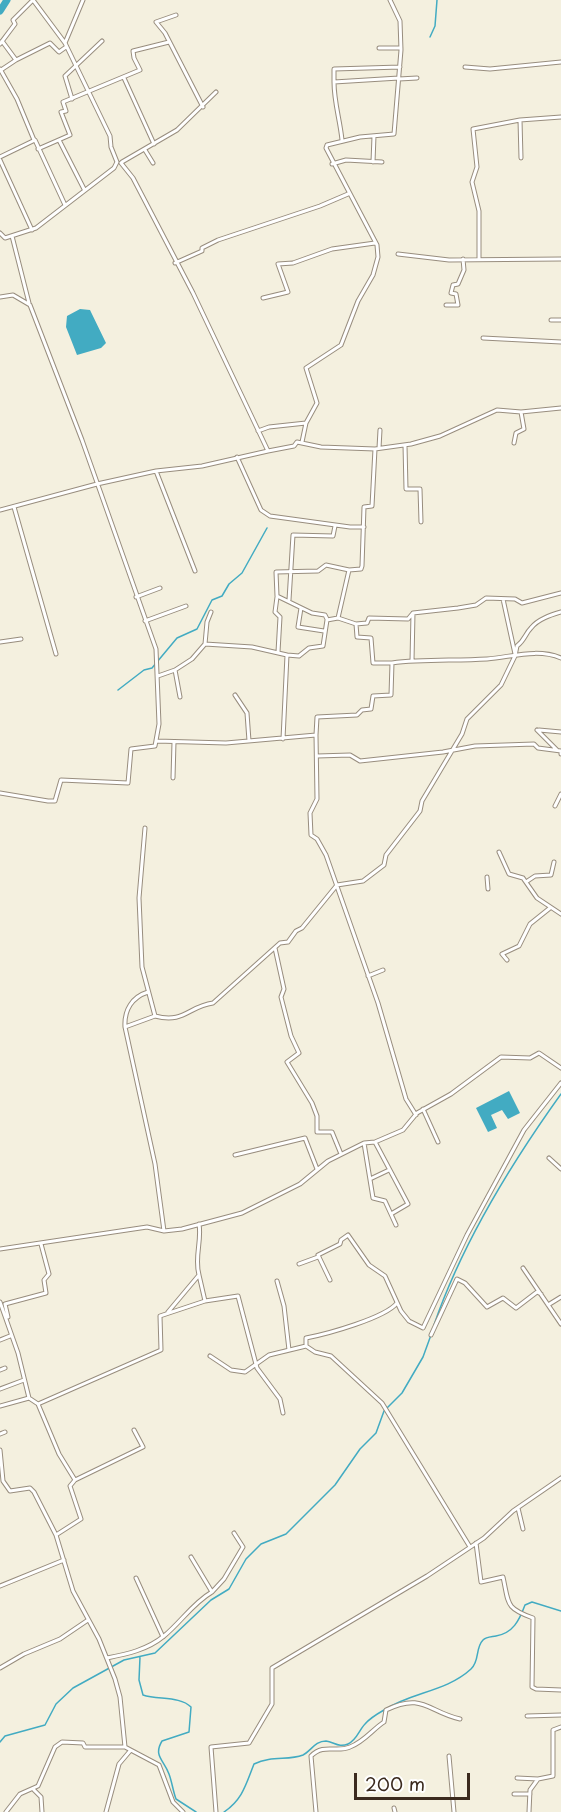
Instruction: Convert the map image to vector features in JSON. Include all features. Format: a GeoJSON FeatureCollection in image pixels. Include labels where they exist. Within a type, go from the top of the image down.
{"type":"FeatureCollection","features":[{"type":"Feature","properties":{"kind":"street"},"geometry":{"type":"LineString","coordinates":[[16,60],[1,43],[15,24],[13,20],[33,0],[66,45],[110,136],[111,147],[119,162],[133,178],[193,293],[268,451]]}},
{"type":"Feature","properties":{"kind":"street"},"geometry":{"type":"LineString","coordinates":[[65,205],[17,99],[0,69],[50,43],[58,52],[66,45],[83,0]]}},
{"type":"Feature","properties":{"kind":"street"},"geometry":{"type":"LineString","coordinates":[[302,442],[306,423],[317,403],[306,368],[341,345],[358,301],[373,275],[378,257],[375,243],[332,164],[326,148],[327,145],[342,141],[394,134],[401,48],[399,21],[390,0]]}},
{"type":"Feature","properties":{"kind":"street"},"geometry":{"type":"LineString","coordinates":[[176,15],[156,22],[169,42],[202,107]]}},
{"type":"Feature","properties":{"kind":"street"},"geometry":{"type":"LineString","coordinates":[[72,99],[65,76],[102,41]]}},
{"type":"Feature","properties":{"kind":"street"},"geometry":{"type":"LineString","coordinates":[[38,149],[70,135],[61,112],[66,111],[63,102],[90,93],[140,70],[133,51],[169,42]]}},
{"type":"Feature","properties":{"kind":"street"},"geometry":{"type":"LineString","coordinates":[[379,48],[401,48]]}},
{"type":"Feature","properties":{"kind":"street"},"geometry":{"type":"LineString","coordinates":[[465,67],[490,69],[561,62]]}},
{"type":"Feature","properties":{"kind":"street"},"geometry":{"type":"LineString","coordinates":[[342,141],[339,114],[334,103],[334,69],[400,67]]}},
{"type":"Feature","properties":{"kind":"street"},"geometry":{"type":"LineString","coordinates":[[124,78],[154,144]]}},
{"type":"Feature","properties":{"kind":"street"},"geometry":{"type":"LineString","coordinates":[[334,82],[417,78]]}},
{"type":"Feature","properties":{"kind":"street"},"geometry":{"type":"LineString","coordinates":[[0,233],[5,238],[32,230],[119,162],[145,150],[177,130],[216,92]]}},
{"type":"Feature","properties":{"kind":"street"},"geometry":{"type":"LineString","coordinates":[[479,258],[479,211],[472,182],[477,167],[473,129],[520,120],[561,117]]}},
{"type":"Feature","properties":{"kind":"street"},"geometry":{"type":"LineString","coordinates":[[520,120],[522,158]]}},
{"type":"Feature","properties":{"kind":"street"},"geometry":{"type":"LineString","coordinates":[[373,162],[374,136]]}},
{"type":"Feature","properties":{"kind":"street"},"geometry":{"type":"LineString","coordinates":[[32,230],[0,159],[34,140]]}},
{"type":"Feature","properties":{"kind":"street"},"geometry":{"type":"LineString","coordinates":[[59,140],[84,189]]}},
{"type":"Feature","properties":{"kind":"street"},"geometry":{"type":"LineString","coordinates":[[145,150],[153,163]]}},
{"type":"Feature","properties":{"kind":"street"},"geometry":{"type":"LineString","coordinates":[[332,164],[346,160],[382,162]]}},
{"type":"Feature","properties":{"kind":"street"},"geometry":{"type":"LineString","coordinates":[[176,263],[202,251],[202,248],[218,240],[320,206],[348,194]]}},
{"type":"Feature","properties":{"kind":"street"},"geometry":{"type":"LineString","coordinates":[[0,793],[55,801],[61,780],[128,783],[131,749],[155,746],[157,741],[157,658],[97,484],[30,305],[12,236]]}},
{"type":"Feature","properties":{"kind":"street"},"geometry":{"type":"LineString","coordinates":[[263,298],[288,292],[278,264],[293,262],[332,249],[375,243]]}},
{"type":"Feature","properties":{"kind":"street"},"geometry":{"type":"LineString","coordinates":[[398,254],[426,258],[561,259]]}},
{"type":"Feature","properties":{"kind":"street"},"geometry":{"type":"LineString","coordinates":[[446,305],[459,305],[456,294],[452,293],[453,285],[458,284],[464,270],[462,259]]}},
{"type":"Feature","properties":{"kind":"street"},"geometry":{"type":"LineString","coordinates":[[0,297],[13,295],[30,305]]}},
{"type":"Feature","properties":{"kind":"street"},"geometry":{"type":"LineString","coordinates":[[551,320],[561,320]]}},
{"type":"Feature","properties":{"kind":"street"},"geometry":{"type":"LineString","coordinates":[[483,338],[561,342]]}},
{"type":"Feature","properties":{"kind":"street"},"geometry":{"type":"LineString","coordinates":[[0,510],[97,484],[156,471],[202,466],[302,442],[321,447],[377,448],[405,445],[440,436],[497,410],[521,412],[561,408]]}},
{"type":"Feature","properties":{"kind":"street"},"geometry":{"type":"LineString","coordinates":[[514,443],[516,433],[524,429],[521,412]]}},
{"type":"Feature","properties":{"kind":"street"},"geometry":{"type":"LineString","coordinates":[[258,431],[269,427],[306,423]]}},
{"type":"Feature","properties":{"kind":"street"},"geometry":{"type":"LineString","coordinates":[[278,652],[280,617],[275,612],[276,572],[318,571],[326,565],[349,570],[361,569],[364,507],[372,506],[380,430]]}},
{"type":"Feature","properties":{"kind":"street"},"geometry":{"type":"LineString","coordinates":[[405,445],[406,489],[420,489],[421,522]]}},
{"type":"Feature","properties":{"kind":"street"},"geometry":{"type":"LineString","coordinates":[[237,457],[261,510],[270,516],[364,527]]}},
{"type":"Feature","properties":{"kind":"street"},"geometry":{"type":"LineString","coordinates":[[156,471],[195,571]]}},
{"type":"Feature","properties":{"kind":"street"},"geometry":{"type":"LineString","coordinates":[[14,507],[56,654]]}},
{"type":"Feature","properties":{"kind":"street"},"geometry":{"type":"LineString","coordinates":[[289,600],[293,535],[333,536],[335,525]]}},
{"type":"Feature","properties":{"kind":"street"},"geometry":{"type":"LineString","coordinates":[[338,618],[349,570]]}},
{"type":"Feature","properties":{"kind":"street"},"geometry":{"type":"LineString","coordinates":[[136,597],[160,588]]}},
{"type":"Feature","properties":{"kind":"street"},"geometry":{"type":"LineString","coordinates":[[327,620],[338,618],[356,624],[367,624],[369,618],[408,619],[413,613],[467,606],[486,598],[522,603],[561,593]]}},
{"type":"Feature","properties":{"kind":"street"},"geometry":{"type":"LineString","coordinates":[[205,644],[278,652],[287,656],[299,656],[309,648],[321,648],[327,620],[325,615],[312,613],[277,596]]}},
{"type":"Feature","properties":{"kind":"street"},"geometry":{"type":"LineString","coordinates":[[503,600],[515,656]]}},
{"type":"Feature","properties":{"kind":"street"},"geometry":{"type":"LineString","coordinates":[[145,621],[186,606]]}},
{"type":"Feature","properties":{"kind":"street"},"geometry":{"type":"LineString","coordinates":[[301,607],[298,627],[324,631]]}},
{"type":"Feature","properties":{"kind":"street"},"geometry":{"type":"LineString","coordinates":[[158,676],[176,670],[192,659],[205,644],[207,622],[211,612]]}},
{"type":"Feature","properties":{"kind":"street"},"geometry":{"type":"LineString","coordinates":[[125,1027],[155,1016],[165,1019],[188,1015],[200,1004],[213,1003],[275,948],[288,942],[337,885],[363,881],[384,865],[387,855],[420,811],[422,801],[467,719],[501,685],[515,656],[517,646],[526,639],[530,628],[547,616],[561,612]]}},
{"type":"Feature","properties":{"kind":"street"},"geometry":{"type":"LineString","coordinates":[[412,661],[413,613]]}},
{"type":"Feature","properties":{"kind":"street"},"geometry":{"type":"LineString","coordinates":[[356,624],[357,637],[370,638],[373,663],[540,653],[561,657]]}},
{"type":"Feature","properties":{"kind":"street"},"geometry":{"type":"LineString","coordinates":[[0,642],[21,639]]}},
{"type":"Feature","properties":{"kind":"street"},"geometry":{"type":"LineString","coordinates":[[283,738],[287,656]]}},
{"type":"Feature","properties":{"kind":"street"},"geometry":{"type":"LineString","coordinates":[[392,663],[391,695],[373,696],[371,710],[362,710],[357,716],[317,717],[317,798],[310,813],[311,835],[317,839],[326,855],[368,976],[406,1099],[416,1114]]}},
{"type":"Feature","properties":{"kind":"street"},"geometry":{"type":"LineString","coordinates":[[176,670],[180,697]]}},
{"type":"Feature","properties":{"kind":"street"},"geometry":{"type":"LineString","coordinates":[[235,695],[247,713],[249,741]]}},
{"type":"Feature","properties":{"kind":"street"},"geometry":{"type":"LineString","coordinates":[[559,752],[537,730],[561,732]]}},
{"type":"Feature","properties":{"kind":"street"},"geometry":{"type":"LineString","coordinates":[[157,741],[249,741],[316,735]]}},
{"type":"Feature","properties":{"kind":"street"},"geometry":{"type":"LineString","coordinates":[[173,778],[174,742]]}},
{"type":"Feature","properties":{"kind":"street"},"geometry":{"type":"LineString","coordinates":[[317,756],[350,755],[360,761],[443,752],[453,748],[534,744],[538,748],[559,752]]}},
{"type":"Feature","properties":{"kind":"street"},"geometry":{"type":"LineString","coordinates":[[555,806],[561,794]]}},
{"type":"Feature","properties":{"kind":"street"},"geometry":{"type":"LineString","coordinates":[[145,828],[139,898],[142,967],[155,1016]]}},
{"type":"Feature","properties":{"kind":"street"},"geometry":{"type":"LineString","coordinates":[[499,852],[509,874],[523,878],[537,898],[561,914]]}},
{"type":"Feature","properties":{"kind":"street"},"geometry":{"type":"LineString","coordinates":[[526,882],[535,876],[551,875],[554,862]]}},
{"type":"Feature","properties":{"kind":"street"},"geometry":{"type":"LineString","coordinates":[[487,877],[488,889]]}},
{"type":"Feature","properties":{"kind":"street"},"geometry":{"type":"LineString","coordinates":[[507,960],[505,961],[502,954],[519,946],[530,924],[550,908]]}},
{"type":"Feature","properties":{"kind":"street"},"geometry":{"type":"LineString","coordinates":[[275,948],[284,989],[281,997],[291,1036],[299,1053],[287,1062],[312,1103],[317,1116],[317,1132],[332,1132],[341,1154]]}},
{"type":"Feature","properties":{"kind":"street"},"geometry":{"type":"LineString","coordinates":[[368,976],[383,970]]}},
{"type":"Feature","properties":{"kind":"street"},"geometry":{"type":"LineString","coordinates":[[148,992],[135,998],[128,1009],[125,1027],[155,1164],[164,1231]]}},
{"type":"Feature","properties":{"kind":"street"},"geometry":{"type":"LineString","coordinates":[[0,1249],[147,1227],[164,1231],[242,1213],[300,1184],[317,1169],[341,1154],[364,1143],[375,1142],[403,1130],[416,1114],[451,1094],[501,1057],[530,1058],[539,1053],[561,1068]]}},
{"type":"Feature","properties":{"kind":"street"},"geometry":{"type":"LineString","coordinates":[[299,1264],[318,1257],[340,1244],[341,1240],[348,1235],[369,1265],[385,1276],[397,1303],[409,1321],[423,1328],[456,1256],[524,1130],[561,1083]]}},
{"type":"Feature","properties":{"kind":"street"},"geometry":{"type":"LineString","coordinates":[[423,1109],[438,1142]]}},
{"type":"Feature","properties":{"kind":"street"},"geometry":{"type":"LineString","coordinates":[[235,1155],[305,1138],[317,1169]]}},
{"type":"Feature","properties":{"kind":"street"},"geometry":{"type":"LineString","coordinates":[[375,1142],[408,1204],[391,1214]]}},
{"type":"Feature","properties":{"kind":"street"},"geometry":{"type":"LineString","coordinates":[[364,1143],[373,1198],[385,1201],[396,1225]]}},
{"type":"Feature","properties":{"kind":"street"},"geometry":{"type":"LineString","coordinates":[[549,1158],[561,1168]]}},
{"type":"Feature","properties":{"kind":"street"},"geometry":{"type":"LineString","coordinates":[[370,1179],[389,1170]]}},
{"type":"Feature","properties":{"kind":"street"},"geometry":{"type":"LineString","coordinates":[[199,1224],[196,1262],[205,1301]]}},
{"type":"Feature","properties":{"kind":"street"},"geometry":{"type":"LineString","coordinates":[[6,1318],[9,1320],[5,1304],[46,1293],[44,1280],[50,1274],[41,1244]]}},
{"type":"Feature","properties":{"kind":"street"},"geometry":{"type":"LineString","coordinates":[[318,1257],[330,1280]]}},
{"type":"Feature","properties":{"kind":"street"},"geometry":{"type":"LineString","coordinates":[[523,1268],[561,1323]]}},
{"type":"Feature","properties":{"kind":"street"},"geometry":{"type":"LineString","coordinates":[[167,1313],[199,1275]]}},
{"type":"Feature","properties":{"kind":"street"},"geometry":{"type":"LineString","coordinates":[[431,1335],[446,1297],[457,1279],[465,1283],[487,1307],[502,1298],[516,1308],[537,1292],[541,1294]]}},
{"type":"Feature","properties":{"kind":"street"},"geometry":{"type":"LineString","coordinates":[[278,1281],[290,1350]]}},
{"type":"Feature","properties":{"kind":"street"},"geometry":{"type":"LineString","coordinates":[[38,1404],[161,1350],[160,1316],[205,1301],[238,1296],[256,1364],[280,1399],[283,1413]]}},
{"type":"Feature","properties":{"kind":"street"},"geometry":{"type":"LineString","coordinates":[[548,1305],[561,1297]]}},
{"type":"Feature","properties":{"kind":"street"},"geometry":{"type":"LineString","coordinates":[[0,1302],[29,1398],[38,1404],[59,1454],[75,1480]]}},
{"type":"Feature","properties":{"kind":"street"},"geometry":{"type":"LineString","coordinates":[[306,1347],[306,1338],[335,1332],[380,1315],[397,1303]]}},
{"type":"Feature","properties":{"kind":"street"},"geometry":{"type":"LineString","coordinates":[[0,1340],[10,1336]]}},
{"type":"Feature","properties":{"kind":"street"},"geometry":{"type":"LineString","coordinates":[[210,1356],[231,1370],[242,1373],[269,1355],[290,1350],[306,1347],[315,1353],[331,1356],[382,1403],[470,1547]]}},
{"type":"Feature","properties":{"kind":"street"},"geometry":{"type":"LineString","coordinates":[[0,1389],[24,1380]]}},
{"type":"Feature","properties":{"kind":"street"},"geometry":{"type":"LineString","coordinates":[[0,1406],[29,1398]]}},
{"type":"Feature","properties":{"kind":"street"},"geometry":{"type":"LineString","coordinates":[[56,1535],[81,1519],[69,1486],[75,1480],[143,1447],[134,1430]]}},
{"type":"Feature","properties":{"kind":"street"},"geometry":{"type":"LineString","coordinates":[[0,1434],[5,1432]]}},
{"type":"Feature","properties":{"kind":"street"},"geometry":{"type":"LineString","coordinates":[[0,1450],[3,1480],[10,1491],[30,1488],[56,1535],[73,1591],[107,1658],[120,1697],[125,1747]]}},
{"type":"Feature","properties":{"kind":"street"},"geometry":{"type":"LineString","coordinates":[[216,1812],[211,1747],[249,1743],[254,1738],[272,1704],[272,1668],[470,1547],[518,1508],[561,1478]]}},
{"type":"Feature","properties":{"kind":"street"},"geometry":{"type":"LineString","coordinates":[[518,1508],[523,1529]]}},
{"type":"Feature","properties":{"kind":"street"},"geometry":{"type":"LineString","coordinates":[[107,1658],[132,1653],[163,1637],[197,1603],[213,1592],[224,1579],[243,1547],[234,1533]]}},
{"type":"Feature","properties":{"kind":"street"},"geometry":{"type":"LineString","coordinates":[[476,1543],[481,1582],[503,1576],[509,1605],[514,1611],[533,1618],[532,1687],[561,1690]]}},
{"type":"Feature","properties":{"kind":"street"},"geometry":{"type":"LineString","coordinates":[[191,1557],[213,1592]]}},
{"type":"Feature","properties":{"kind":"street"},"geometry":{"type":"LineString","coordinates":[[0,1586],[64,1560]]}},
{"type":"Feature","properties":{"kind":"street"},"geometry":{"type":"LineString","coordinates":[[136,1578],[163,1637]]}},
{"type":"Feature","properties":{"kind":"street"},"geometry":{"type":"LineString","coordinates":[[0,1668],[24,1654],[60,1639],[88,1620]]}},
{"type":"Feature","properties":{"kind":"street"},"geometry":{"type":"LineString","coordinates":[[316,1812],[311,1756],[316,1751],[325,1748],[341,1750],[351,1747],[384,1722],[386,1710],[396,1705],[429,1704],[460,1719]]}},
{"type":"Feature","properties":{"kind":"street"},"geometry":{"type":"LineString","coordinates":[[527,1716],[561,1715]]}},
{"type":"Feature","properties":{"kind":"street"},"geometry":{"type":"LineString","coordinates":[[517,1778],[538,1779],[553,1776],[553,1730],[561,1727]]}},
{"type":"Feature","properties":{"kind":"street"},"geometry":{"type":"LineString","coordinates":[[6,1812],[8,1806],[21,1794],[38,1786],[55,1747],[62,1742],[83,1743],[86,1747],[125,1747],[159,1765],[173,1802],[183,1812]]}},
{"type":"Feature","properties":{"kind":"street"},"geometry":{"type":"LineString","coordinates":[[106,1812],[119,1764],[131,1750]]}},
{"type":"Feature","properties":{"kind":"street"},"geometry":{"type":"LineString","coordinates":[[449,1756],[454,1812]]}},
{"type":"Feature","properties":{"kind":"street"},"geometry":{"type":"LineString","coordinates":[[529,1812],[530,1794],[538,1779]]}},
{"type":"Feature","properties":{"kind":"street"},"geometry":{"type":"LineString","coordinates":[[33,1789],[40,1797],[42,1812]]}},
{"type":"Feature","properties":{"kind":"street"},"geometry":{"type":"LineString","coordinates":[[514,1794],[530,1794]]}},
{"type":"Feature","properties":{"kind":"water"},"geometry":{"type":"Polygon","coordinates":[[[80,309],[90,310],[106,343],[101,348],[77,355],[66,327],[67,316],[80,309]]]}},
{"type":"Feature","properties":{"kind":"water"},"geometry":{"type":"Polygon","coordinates":[[[509,1091],[520,1113],[508,1119],[502,1110],[491,1115],[497,1128],[488,1132],[476,1108],[509,1091]]]}},
{"type":"Feature","properties":{"kind":"waterway"},"geometry":{"type":"LineString","coordinates":[[0,11],[7,0]]}},
{"type":"Feature","properties":{"kind":"waterway"},"geometry":{"type":"LineString","coordinates":[[430,37],[435,26],[437,0]]}},
{"type":"Feature","properties":{"kind":"waterway"},"geometry":{"type":"LineString","coordinates":[[118,690],[144,670],[152,668],[177,638],[197,629],[212,600],[222,596],[229,584],[242,573],[267,528]]}},
{"type":"Feature","properties":{"kind":"waterway"},"geometry":{"type":"LineString","coordinates":[[434,1325],[445,1295],[473,1235],[525,1147],[561,1094]]}},
{"type":"Feature","properties":{"kind":"waterway"},"geometry":{"type":"LineString","coordinates":[[0,1742],[5,1736],[45,1725],[56,1704],[73,1688],[124,1660],[155,1653],[211,1600],[229,1589],[246,1559],[261,1544],[286,1534],[335,1485],[360,1449],[376,1433],[384,1411],[402,1393],[423,1357],[431,1335]]}},
{"type":"Feature","properties":{"kind":"waterway"},"geometry":{"type":"LineString","coordinates":[[224,1812],[240,1796],[254,1764],[303,1755],[322,1741],[348,1744],[354,1740],[371,1718],[394,1704],[451,1683],[461,1677],[474,1666],[483,1640],[511,1629],[518,1621],[525,1605],[532,1602],[561,1611]]}},
{"type":"Feature","properties":{"kind":"waterway"},"geometry":{"type":"LineString","coordinates":[[140,1657],[139,1680],[143,1695],[181,1701],[191,1707],[189,1732],[162,1741],[159,1754],[169,1774],[176,1799],[196,1812]]}}]}
